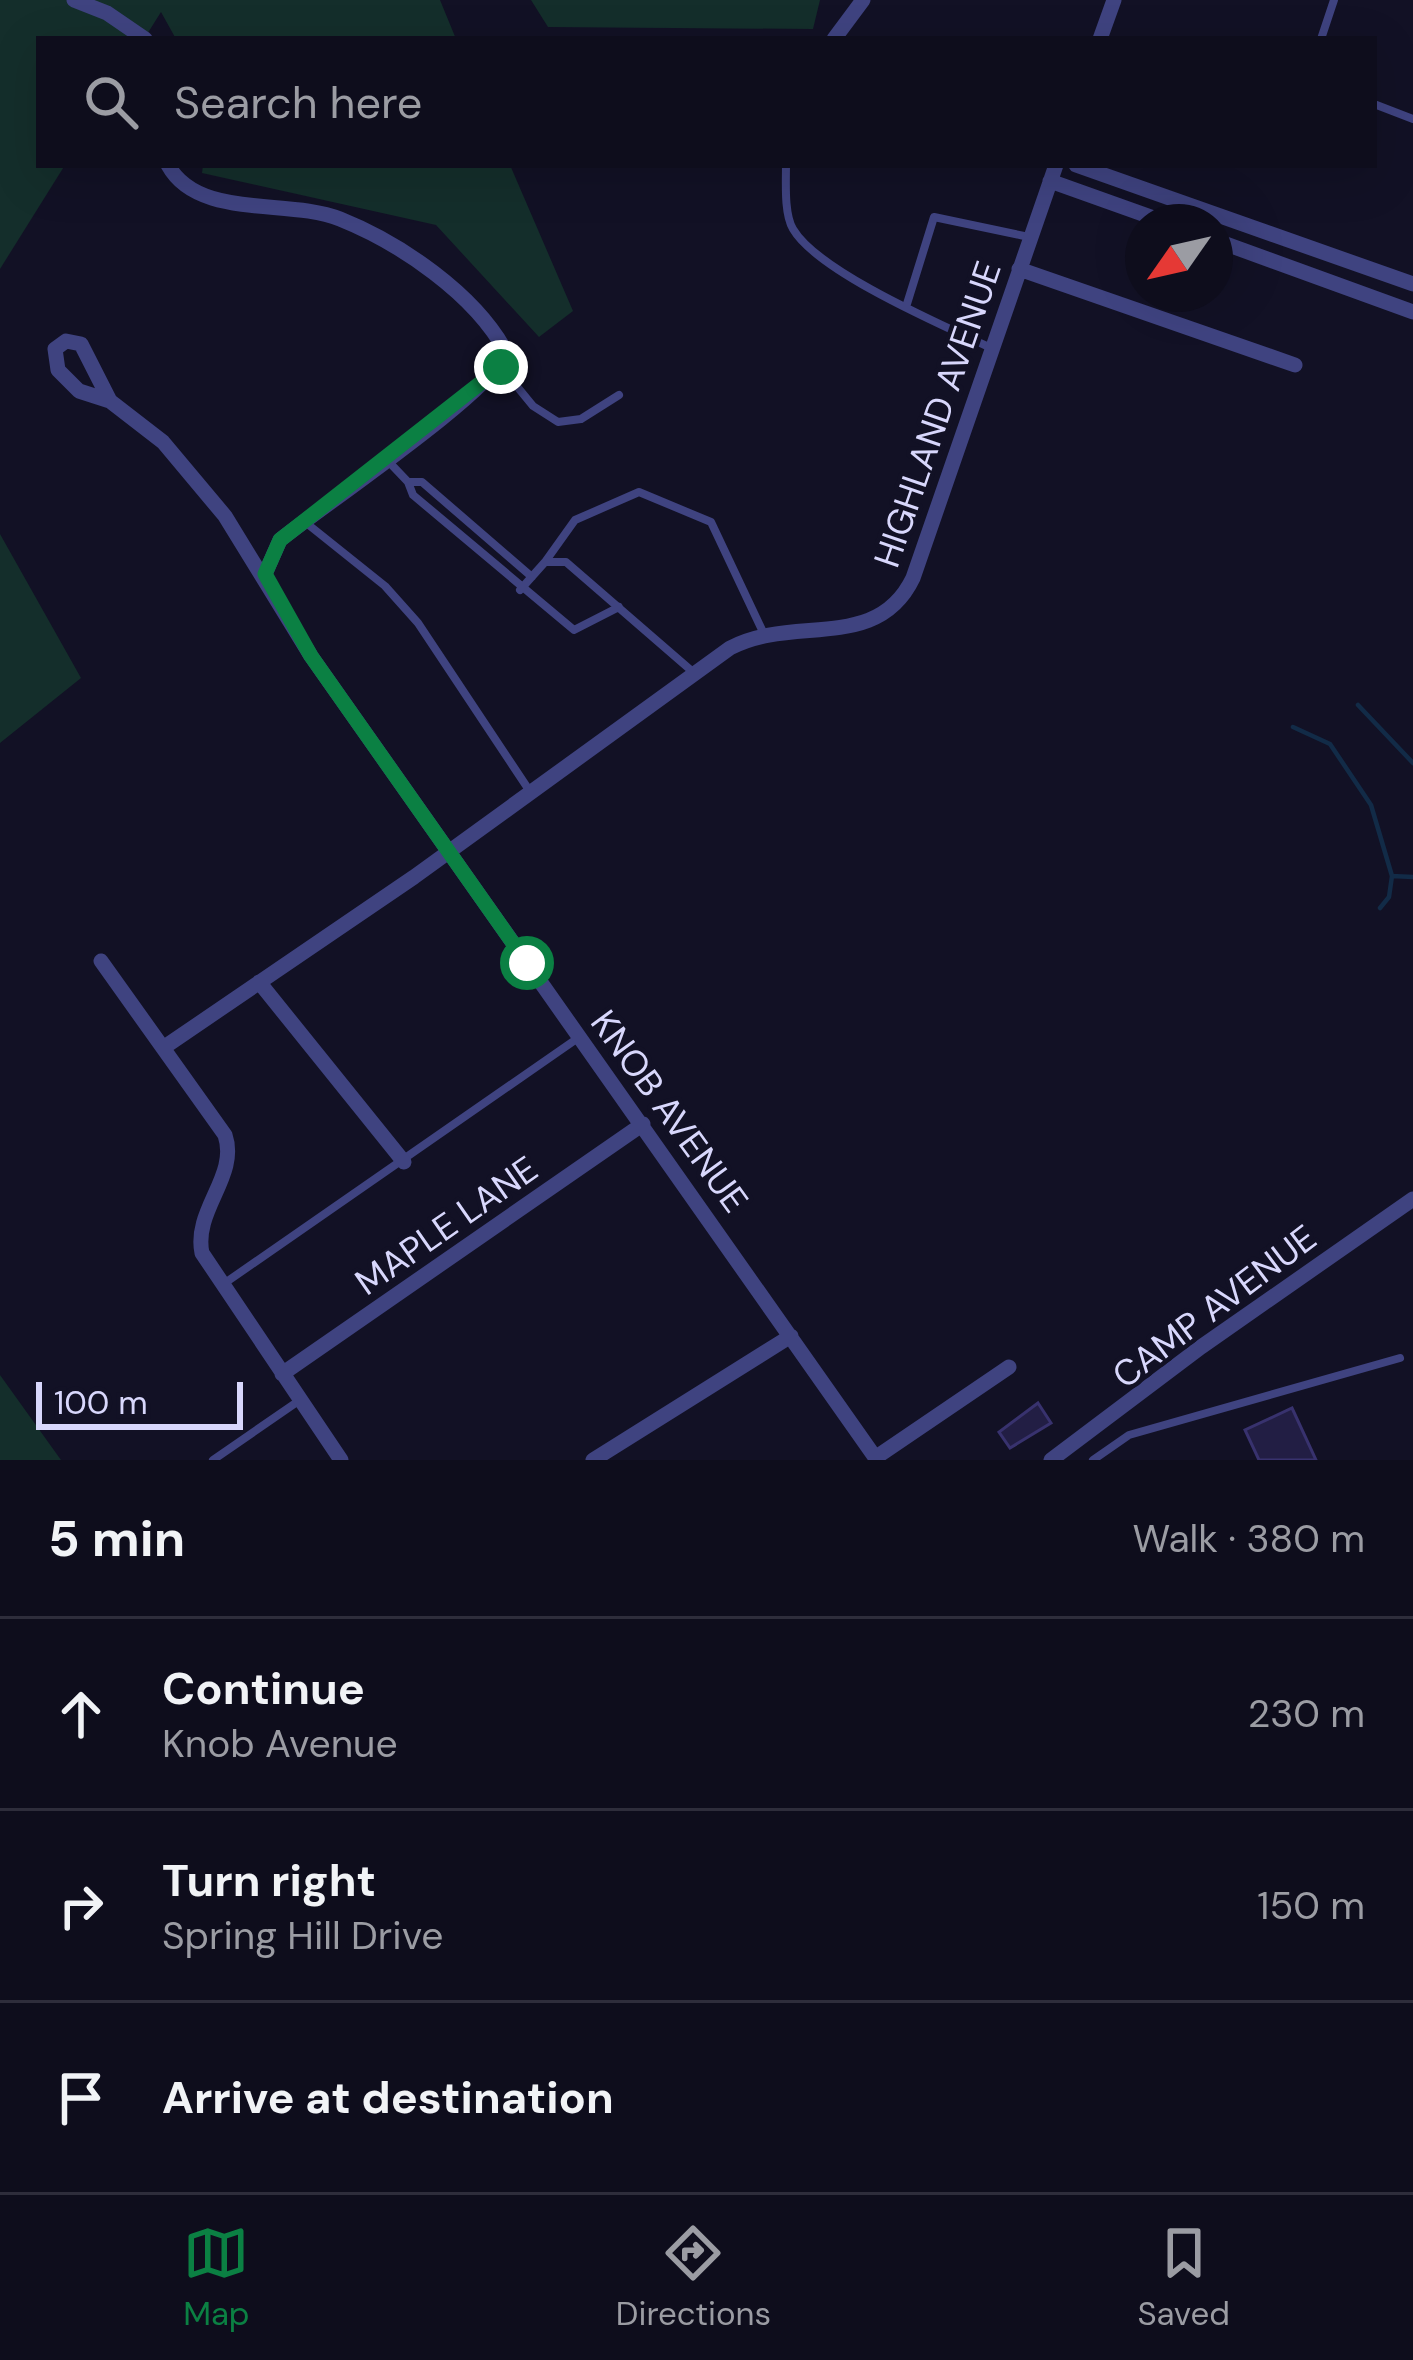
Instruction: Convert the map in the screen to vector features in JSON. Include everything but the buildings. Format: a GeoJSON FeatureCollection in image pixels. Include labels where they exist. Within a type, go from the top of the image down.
{"type":"FeatureCollection","features":[{"type":"Feature","properties":{"kind":"street"},"geometry":{"type":"LineString","coordinates":[[74,0],[140,36]]}},
{"type":"Feature","properties":{"kind":"street"},"geometry":{"type":"LineString","coordinates":[[836,36],[862,0]]}},
{"type":"Feature","properties":{"kind":"street"},"geometry":{"type":"LineString","coordinates":[[1101,36],[1114,0]]}},
{"type":"Feature","properties":{"kind":"street"},"geometry":{"type":"LineString","coordinates":[[171,168],[196,194],[304,208],[374,237],[470,304],[500,340],[502,364],[304,521],[272,550],[265,574]]}},
{"type":"Feature","properties":{"kind":"street"},"geometry":{"type":"LineString","coordinates":[[1084,168],[1413,284]]}},
{"type":"Feature","properties":{"kind":"street"},"geometry":{"type":"LineString","coordinates":[[1053,173],[1125,204]]}},
{"type":"Feature","properties":{"kind":"street","name":"HIGHLAND AVENUE"},"geometry":{"type":"LineString","coordinates":[[163,1048],[448,851],[694,672],[763,632],[855,626],[896,607],[913,578],[1053,173]]}},
{"type":"Feature","properties":{"kind":"street"},"geometry":{"type":"LineString","coordinates":[[1233,246],[1413,311]]}},
{"type":"Feature","properties":{"kind":"street"},"geometry":{"type":"LineString","coordinates":[[1019,269],[1295,365]]}},
{"type":"Feature","properties":{"kind":"street","name":"KNOB AVENUE"},"geometry":{"type":"LineString","coordinates":[[110,401],[187,466],[265,574],[298,638],[876,1459]]}},
{"type":"Feature","properties":{"kind":"street"},"geometry":{"type":"LineString","coordinates":[[101,961],[225,1135],[230,1150],[199,1241],[222,1285],[341,1460]]}},
{"type":"Feature","properties":{"kind":"street"},"geometry":{"type":"LineString","coordinates":[[259,982],[404,1162]]}},
{"type":"Feature","properties":{"kind":"street","name":"MAPLE LANE"},"geometry":{"type":"LineString","coordinates":[[282,1374],[643,1124]]}},
{"type":"Feature","properties":{"kind":"street","name":"CAMP AVENUE"},"geometry":{"type":"LineString","coordinates":[[1051,1460],[1201,1347],[1413,1199]]}},
{"type":"Feature","properties":{"kind":"street"},"geometry":{"type":"LineString","coordinates":[[592,1460],[791,1336]]}},
{"type":"Feature","properties":{"kind":"street"},"geometry":{"type":"LineString","coordinates":[[876,1459],[1010,1367]]}},
{"type":"Feature","properties":{"kind":"lane"},"geometry":{"type":"LineString","coordinates":[[1322,36],[1334,0]]}},
{"type":"Feature","properties":{"kind":"lane"},"geometry":{"type":"LineString","coordinates":[[1377,105],[1413,119]]}},
{"type":"Feature","properties":{"kind":"lane"},"geometry":{"type":"LineString","coordinates":[[786,168],[791,227],[814,252],[906,307],[992,348]]}},
{"type":"Feature","properties":{"kind":"lane"},"geometry":{"type":"LineString","coordinates":[[906,307],[934,217],[1030,237]]}},
{"type":"Feature","properties":{"kind":"lane"},"geometry":{"type":"LineString","coordinates":[[502,364],[533,406],[558,422],[581,419],[619,395]]}},
{"type":"Feature","properties":{"kind":"lane"},"geometry":{"type":"LineString","coordinates":[[386,459],[409,482],[412,495],[520,590],[574,630],[619,608]]}},
{"type":"Feature","properties":{"kind":"lane"},"geometry":{"type":"LineString","coordinates":[[409,482],[422,482],[532,577]]}},
{"type":"Feature","properties":{"kind":"lane"},"geometry":{"type":"LineString","coordinates":[[520,590],[575,520],[639,492],[711,522],[763,632]]}},
{"type":"Feature","properties":{"kind":"lane"},"geometry":{"type":"LineString","coordinates":[[304,521],[385,586],[418,623],[529,790]]}},
{"type":"Feature","properties":{"kind":"lane"},"geometry":{"type":"LineString","coordinates":[[544,562],[566,562],[694,672]]}},
{"type":"Feature","properties":{"kind":"lane"},"geometry":{"type":"LineString","coordinates":[[222,1285],[580,1038]]}},
{"type":"Feature","properties":{"kind":"lane"},"geometry":{"type":"LineString","coordinates":[[1093,1460],[1129,1435],[1400,1358]]}},
{"type":"Feature","properties":{"kind":"lane"},"geometry":{"type":"LineString","coordinates":[[215,1459],[300,1400]]}},
{"type":"Feature","properties":{"kind":"green space"},"geometry":{"type":"Polygon","coordinates":[[[0,0],[440,0],[455,36],[174,36],[161,12],[146,36],[36,36],[36,168],[63,168],[0,269],[0,0]]]}},
{"type":"Feature","properties":{"kind":"green space"},"geometry":{"type":"Polygon","coordinates":[[[531,0],[820,0],[813,29],[548,27],[531,0]]]}},
{"type":"Feature","properties":{"kind":"green space"},"geometry":{"type":"Polygon","coordinates":[[[203,168],[511,168],[573,311],[539,337],[436,225],[202,173],[203,168]]]}},
{"type":"Feature","properties":{"kind":"green space"},"geometry":{"type":"Polygon","coordinates":[[[0,534],[81,678],[0,743],[0,534]]]}},
{"type":"Feature","properties":{"kind":"green space"},"geometry":{"type":"Polygon","coordinates":[[[0,1375],[61,1460],[0,1460],[0,1375]]]}},
{"type":"Feature","properties":{"kind":"waterway"},"geometry":{"type":"LineString","coordinates":[[1358,705],[1413,763]]}},
{"type":"Feature","properties":{"kind":"waterway"},"geometry":{"type":"LineString","coordinates":[[1293,727],[1330,744],[1371,805],[1392,876]]}},
{"type":"Feature","properties":{"kind":"waterway"},"geometry":{"type":"LineString","coordinates":[[1380,908],[1389,897],[1392,876],[1413,877]]}},
{"type":"Feature","properties":{"kind":"route"},"geometry":{"type":"LineString","coordinates":[[501,367],[280,540],[265,574],[276,602],[311,656],[527,963]]}}]}
